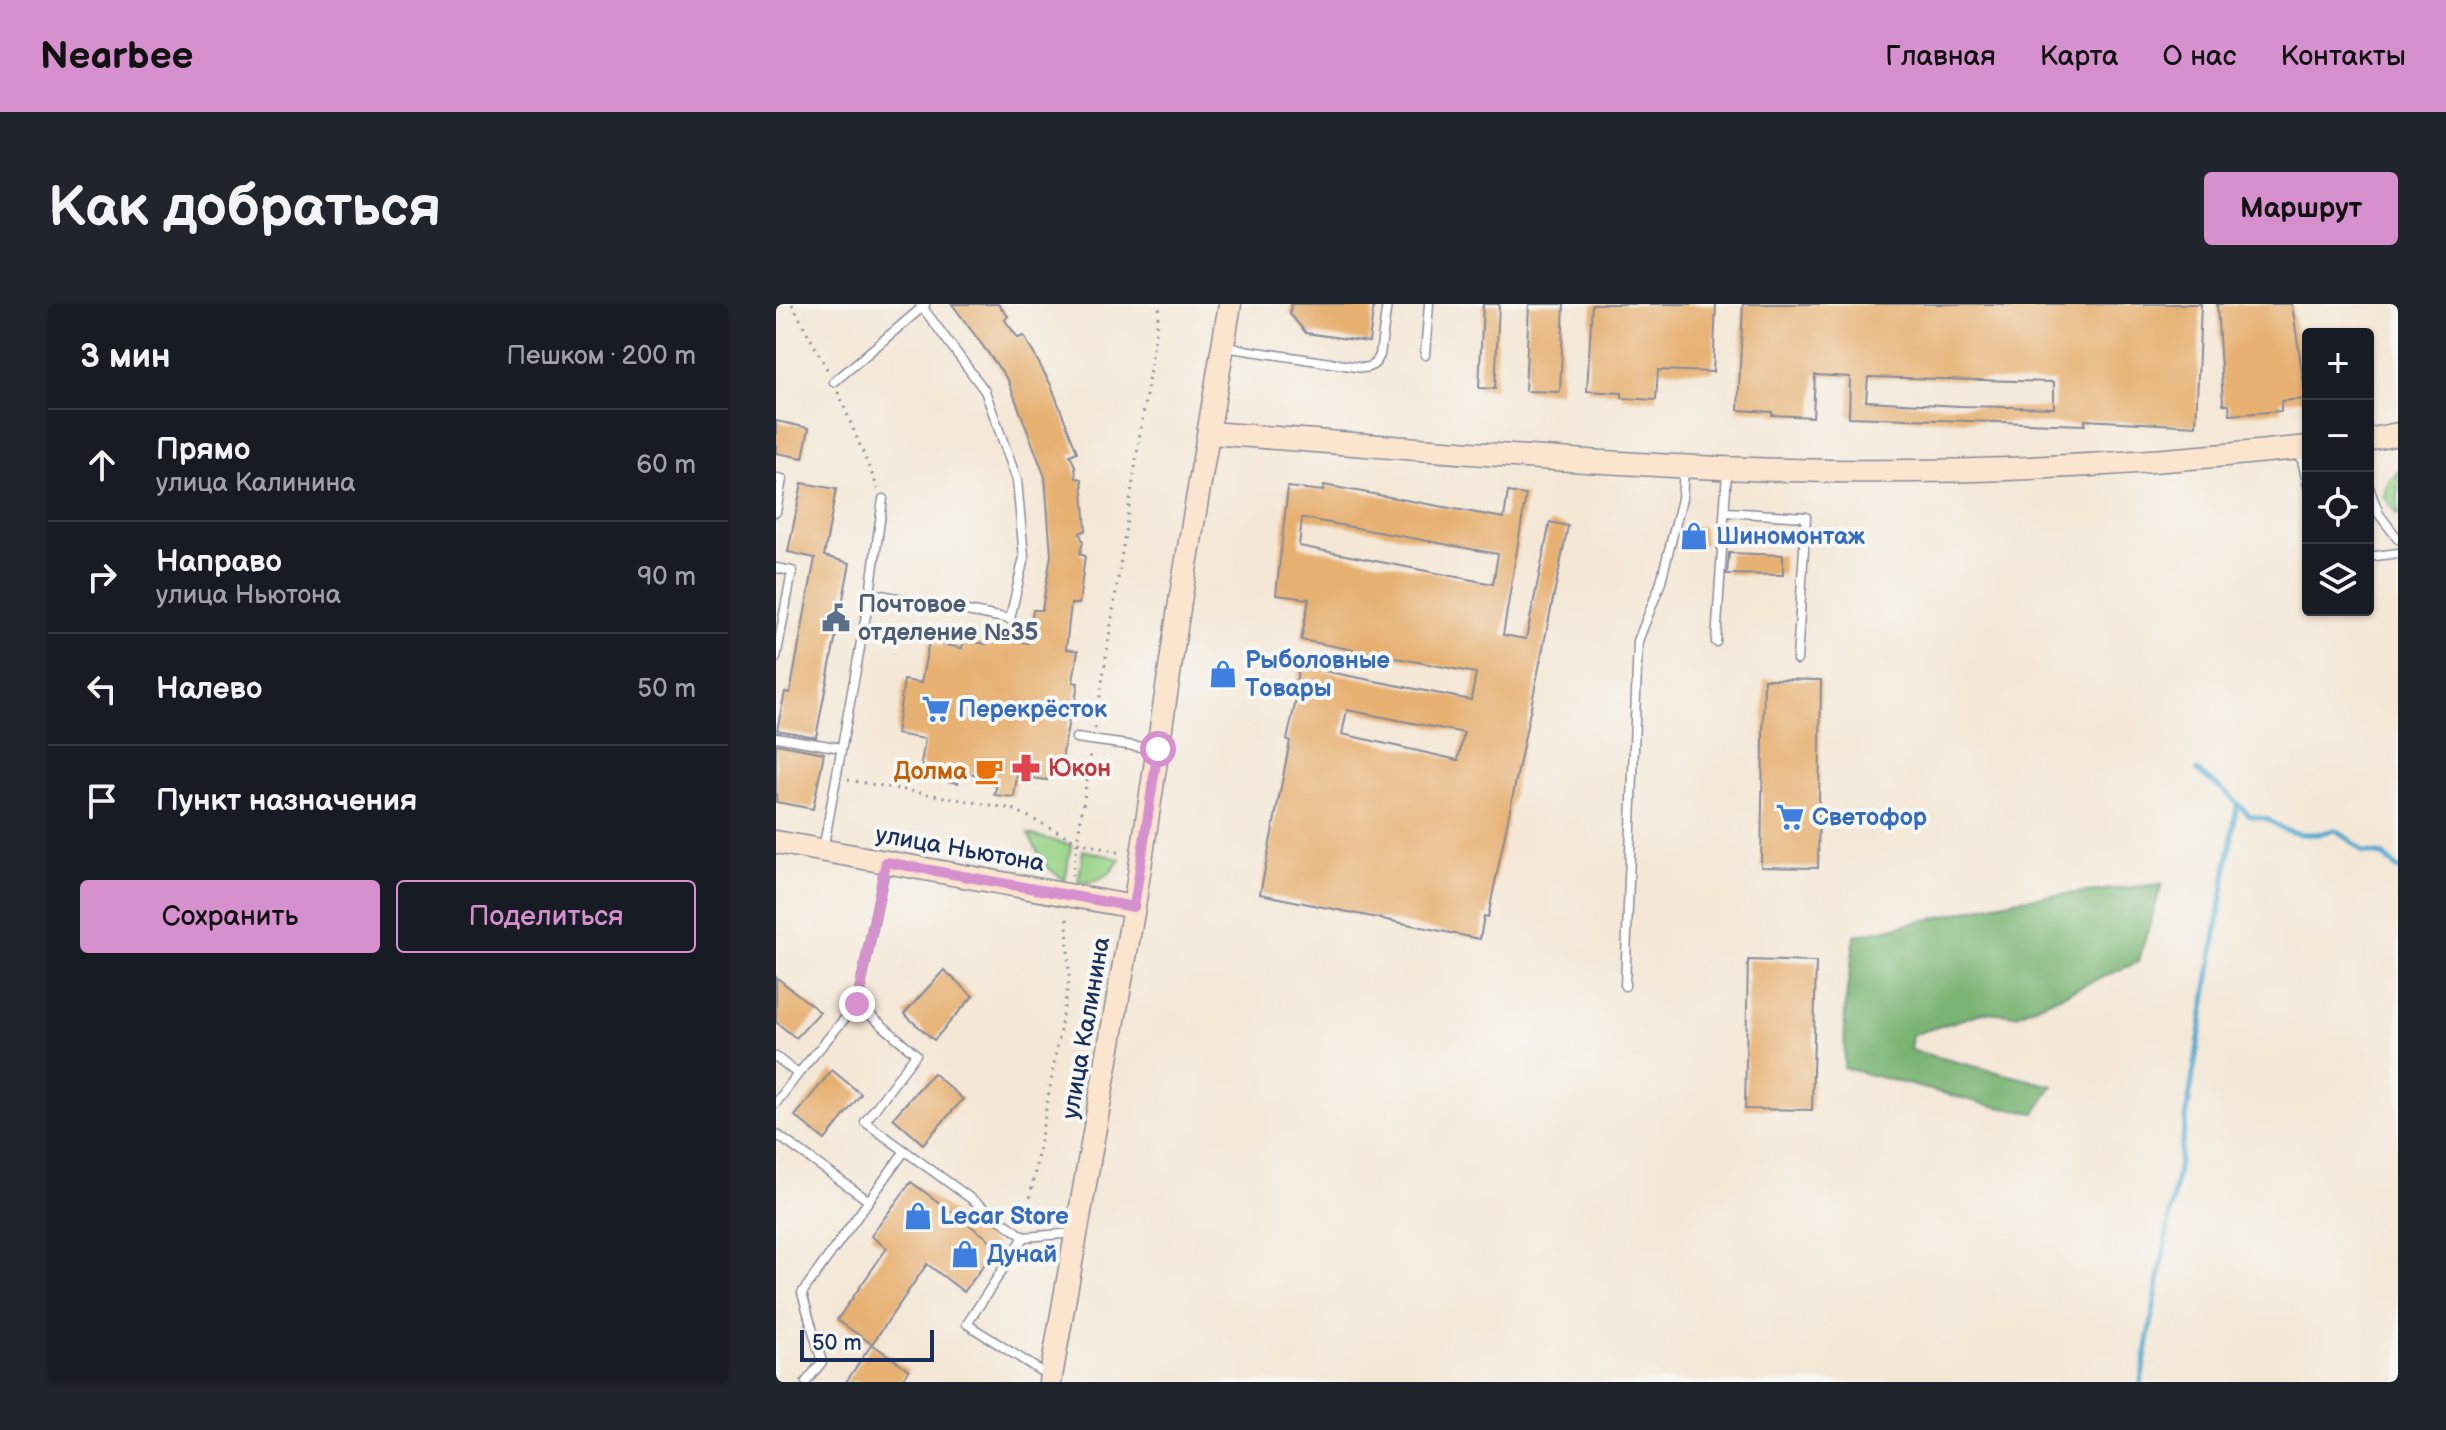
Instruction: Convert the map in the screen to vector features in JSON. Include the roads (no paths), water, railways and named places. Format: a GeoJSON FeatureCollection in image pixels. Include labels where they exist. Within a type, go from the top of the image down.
{"type":"FeatureCollection","features":[{"type":"Feature","properties":{"kind":"main road","name":"улица Калинина"},"geometry":{"type":"LineString","coordinates":[[1050,1380],[1134,907],[1230,304]]}},
{"type":"Feature","properties":{"kind":"main road"},"geometry":{"type":"LineString","coordinates":[[1209,433],[1684,466],[1832,471],[2021,469],[2204,458],[2302,448]]}},
{"type":"Feature","properties":{"kind":"main road"},"geometry":{"type":"LineString","coordinates":[[2374,439],[2398,434]]}},
{"type":"Feature","properties":{"kind":"main road","name":"улица Ньютона"},"geometry":{"type":"LineString","coordinates":[[776,842],[1134,907]]}},
{"type":"Feature","properties":{"kind":"lane"},"geometry":{"type":"LineString","coordinates":[[1223,347],[1364,368],[1372,366],[1380,355],[1387,304]]}},
{"type":"Feature","properties":{"kind":"lane"},"geometry":{"type":"LineString","coordinates":[[1425,355],[1429,304]]}},
{"type":"Feature","properties":{"kind":"lane"},"geometry":{"type":"LineString","coordinates":[[834,382],[923,305],[985,391],[1017,480],[1024,557],[1010,619],[870,593]]}},
{"type":"Feature","properties":{"kind":"lane"},"geometry":{"type":"LineString","coordinates":[[1625,986],[1638,641],[1660,585],[1682,499],[1684,466]]}},
{"type":"Feature","properties":{"kind":"lane"},"geometry":{"type":"LineString","coordinates":[[1716,642],[1727,468]]}},
{"type":"Feature","properties":{"kind":"lane"},"geometry":{"type":"LineString","coordinates":[[776,478],[782,479],[776,512]]}},
{"type":"Feature","properties":{"kind":"lane"},"geometry":{"type":"LineString","coordinates":[[823,851],[870,593],[883,499]]}},
{"type":"Feature","properties":{"kind":"lane"},"geometry":{"type":"LineString","coordinates":[[2374,501],[2379,514],[2398,539]]}},
{"type":"Feature","properties":{"kind":"lane"},"geometry":{"type":"LineString","coordinates":[[1725,512],[1806,517],[1797,660]]}},
{"type":"Feature","properties":{"kind":"lane"},"geometry":{"type":"LineString","coordinates":[[2374,556],[2398,553]]}},
{"type":"Feature","properties":{"kind":"lane"},"geometry":{"type":"LineString","coordinates":[[776,568],[792,571],[776,658]]}},
{"type":"Feature","properties":{"kind":"lane"},"geometry":{"type":"LineString","coordinates":[[776,737],[841,748]]}},
{"type":"Feature","properties":{"kind":"lane"},"geometry":{"type":"LineString","coordinates":[[1076,738],[1158,749]]}},
{"type":"Feature","properties":{"kind":"lane"},"geometry":{"type":"LineString","coordinates":[[776,1103],[857,1004],[886,862]]}},
{"type":"Feature","properties":{"kind":"lane"},"geometry":{"type":"LineString","coordinates":[[857,1004],[916,1054],[865,1122],[1024,1237],[1077,1232]]}},
{"type":"Feature","properties":{"kind":"lane"},"geometry":{"type":"LineString","coordinates":[[776,1057],[798,1074]]}},
{"type":"Feature","properties":{"kind":"lane"},"geometry":{"type":"LineString","coordinates":[[776,1134],[869,1201]]}},
{"type":"Feature","properties":{"kind":"lane"},"geometry":{"type":"LineString","coordinates":[[806,1382],[822,1362],[802,1293],[904,1152]]}},
{"type":"Feature","properties":{"kind":"lane"},"geometry":{"type":"LineString","coordinates":[[1024,1237],[967,1324],[1050,1380]]}},
{"type":"Feature","properties":{"kind":"waterway"},"geometry":{"type":"LineString","coordinates":[[2197,771],[2225,791],[2250,816],[2267,819],[2299,834],[2335,830],[2363,852],[2382,855],[2398,869]]}},
{"type":"Feature","properties":{"kind":"waterway"},"geometry":{"type":"LineString","coordinates":[[2141,1382],[2237,804]]}},
{"type":"Feature","properties":{"kind":"place","name":"Шиномонтаж"},"geometry":{"type":"Point","coordinates":[1694,536]}},
{"type":"Feature","properties":{"kind":"place","name":"Почтовое отделение №35"},"geometry":{"type":"Point","coordinates":[836,618]}},
{"type":"Feature","properties":{"kind":"place","name":"Рыболовные Товары"},"geometry":{"type":"Point","coordinates":[1223,674]}},
{"type":"Feature","properties":{"kind":"place","name":"Перекрёсток"},"geometry":{"type":"Point","coordinates":[936,709]}},
{"type":"Feature","properties":{"kind":"place","name":"Юкон"},"geometry":{"type":"Point","coordinates":[1026,768]}},
{"type":"Feature","properties":{"kind":"place","name":"Долма"},"geometry":{"type":"Point","coordinates":[989,771]}},
{"type":"Feature","properties":{"kind":"place","name":"Светофор"},"geometry":{"type":"Point","coordinates":[1790,817]}},
{"type":"Feature","properties":{"kind":"place","name":"Lecar Store"},"geometry":{"type":"Point","coordinates":[918,1216]}},
{"type":"Feature","properties":{"kind":"place","name":"Дунай"},"geometry":{"type":"Point","coordinates":[965,1254]}}]}
